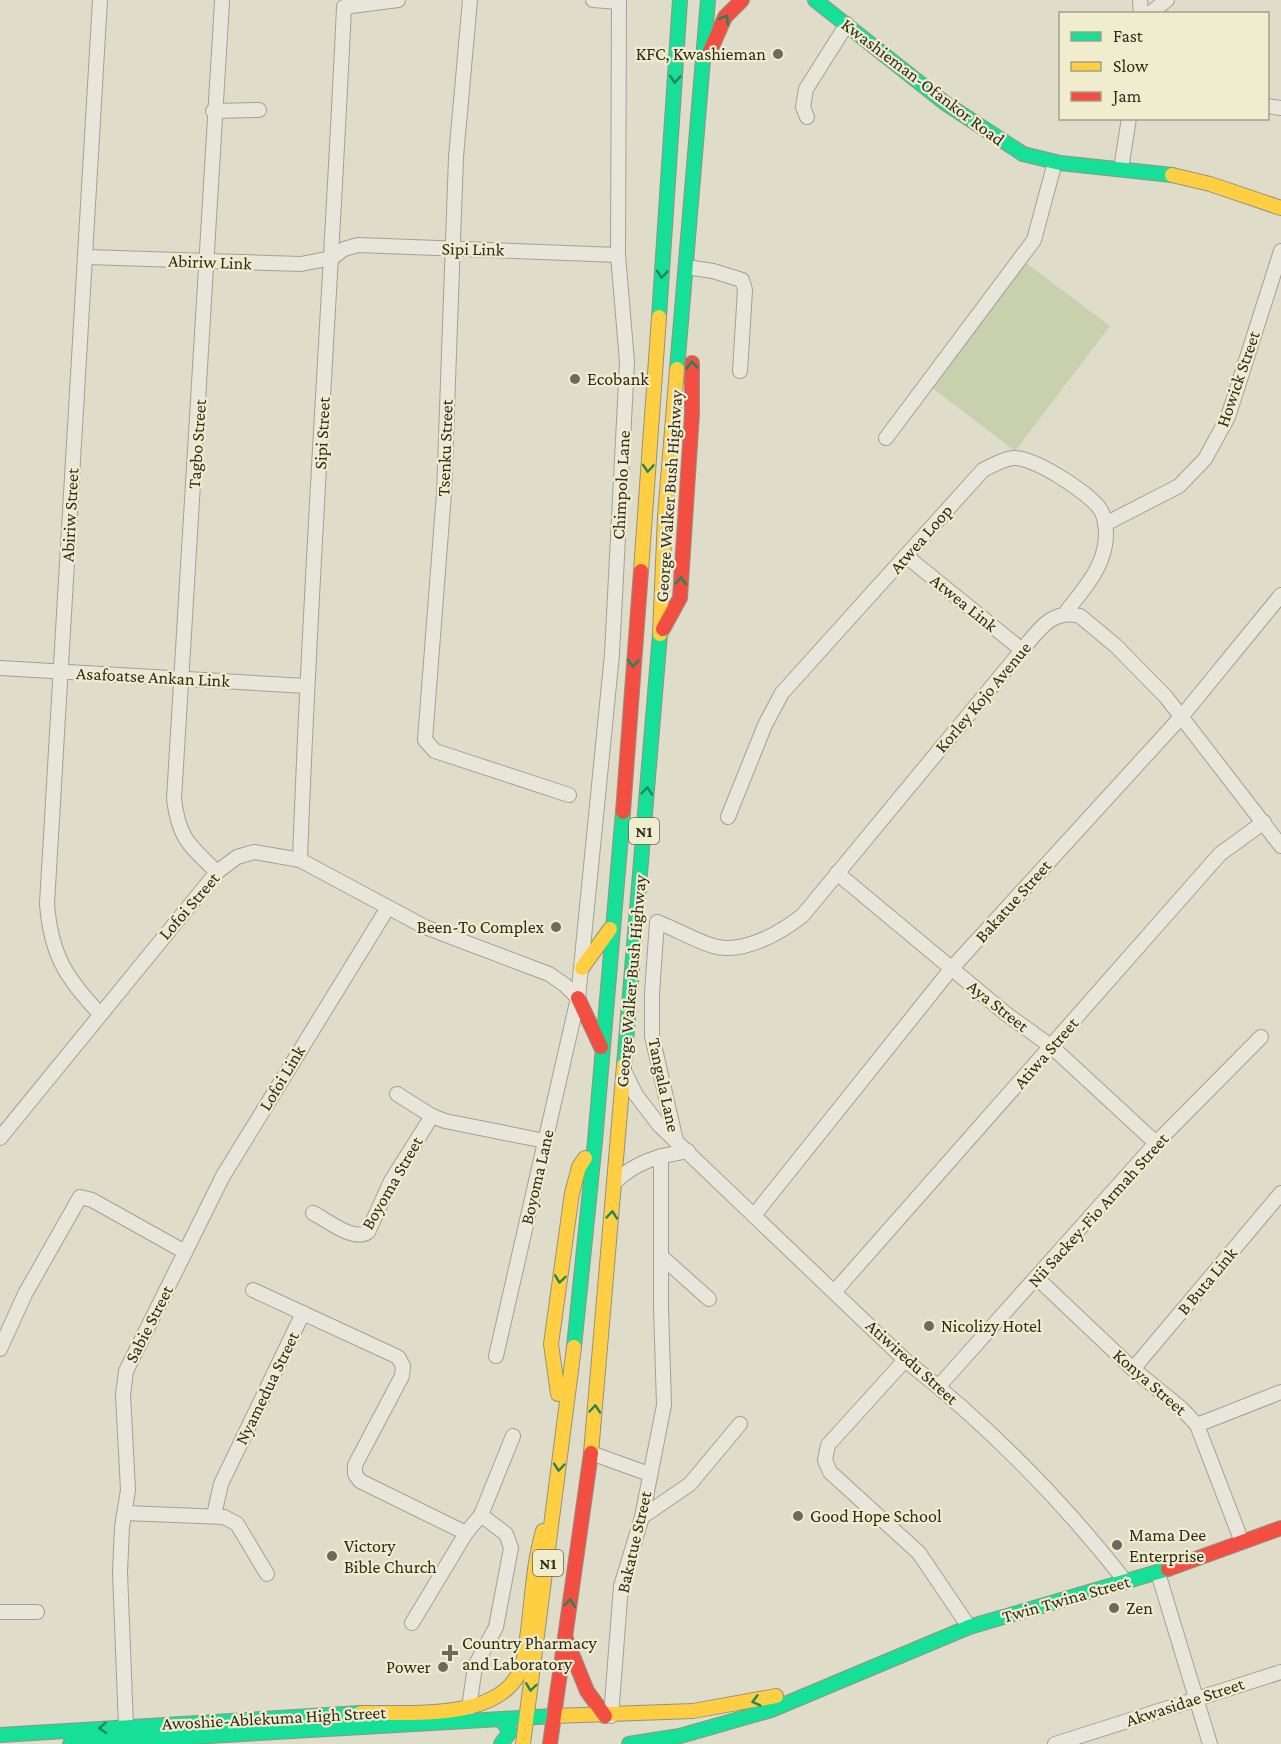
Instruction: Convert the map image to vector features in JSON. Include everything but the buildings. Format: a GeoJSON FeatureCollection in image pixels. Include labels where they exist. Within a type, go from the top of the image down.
{"type":"FeatureCollection","features":[{"type":"Feature","properties":{"kind":"main road","name":"George Walker Bush Highway"},"geometry":{"type":"LineString","coordinates":[[524,1744],[556,1501],[595,1143],[652,420],[680,0]]}},
{"type":"Feature","properties":{"kind":"main road","name":"George Walker Bush Highway"},"geometry":{"type":"LineString","coordinates":[[550,1744],[591,1453],[660,634],[664,516],[708,0]]}},
{"type":"Feature","properties":{"kind":"main road"},"geometry":{"type":"LineString","coordinates":[[701,82],[711,48],[725,17],[742,0]]}},
{"type":"Feature","properties":{"kind":"main road","name":"Kwashieman-Ofankor Road"},"geometry":{"type":"LineString","coordinates":[[815,0],[945,103],[1008,146],[1031,156],[1056,162],[1160,172],[1210,184],[1281,208]]}},
{"type":"Feature","properties":{"kind":"main road"},"geometry":{"type":"LineString","coordinates":[[660,634],[680,598],[692,363],[690,350],[680,334]]}},
{"type":"Feature","properties":{"kind":"main road"},"geometry":{"type":"LineString","coordinates":[[582,968],[597,952],[613,924]]}},
{"type":"Feature","properties":{"kind":"main road"},"geometry":{"type":"LineString","coordinates":[[578,998],[602,1049]]}},
{"type":"Feature","properties":{"kind":"main road"},"geometry":{"type":"LineString","coordinates":[[563,1433],[551,1344],[572,1193],[579,1167],[595,1143]]}},
{"type":"Feature","properties":{"kind":"main road","name":"George Walker Bush Highway"},"geometry":{"type":"LineString","coordinates":[[524,1660],[535,1560],[543,1530],[556,1501]]}},
{"type":"Feature","properties":{"kind":"main road","name":"Twin Twina Street"},"geometry":{"type":"LineString","coordinates":[[629,1744],[682,1740],[771,1710],[969,1627],[1158,1573],[1281,1528]]}},
{"type":"Feature","properties":{"kind":"main road"},"geometry":{"type":"LineString","coordinates":[[565,1635],[587,1691],[608,1716]]}},
{"type":"Feature","properties":{"kind":"main road","name":"Awoshie-Ablekuma High Street"},"geometry":{"type":"LineString","coordinates":[[70,1744],[350,1720],[469,1707],[489,1703],[501,1696],[516,1681],[524,1660]]}},
{"type":"Feature","properties":{"kind":"main road","name":"Twin Twina Street"},"geometry":{"type":"LineString","coordinates":[[554,1716],[668,1715],[746,1704],[854,1675]]}},
{"type":"Feature","properties":{"kind":"main road"},"geometry":{"type":"LineString","coordinates":[[507,1744],[524,1744],[541,1732],[554,1716]]}},
{"type":"Feature","properties":{"kind":"main road","name":"Awoshie-Ablekuma High Street"},"geometry":{"type":"LineString","coordinates":[[0,1735],[126,1727],[554,1716]]}},
{"type":"Feature","properties":{"kind":"main road"},"geometry":{"type":"LineString","coordinates":[[501,1719],[508,1724],[510,1730],[509,1737],[501,1744]]}},
{"type":"Feature","properties":{"kind":"street","name":"Abiriw Street"},"geometry":{"type":"LineString","coordinates":[[100,0],[87,257],[59,672],[47,904],[49,929],[57,958],[73,985],[100,1014]]}},
{"type":"Feature","properties":{"kind":"street","name":"Sipi Street"},"geometry":{"type":"LineString","coordinates":[[300,860],[306,686],[332,258],[344,7],[398,0]]}},
{"type":"Feature","properties":{"kind":"street","name":"Tsenku Street"},"geometry":{"type":"LineString","coordinates":[[470,0],[456,157],[444,493],[425,740],[435,751],[569,795]]}},
{"type":"Feature","properties":{"kind":"street"},"geometry":{"type":"LineString","coordinates":[[593,0],[619,1]]}},
{"type":"Feature","properties":{"kind":"street"},"geometry":{"type":"LineString","coordinates":[[1152,12],[1167,0]]}},
{"type":"Feature","properties":{"kind":"street","name":"Chimpolo Lane"},"geometry":{"type":"LineString","coordinates":[[578,998],[612,654],[627,362],[618,255],[619,1]]}},
{"type":"Feature","properties":{"kind":"street","name":"Tagbo Street"},"geometry":{"type":"LineString","coordinates":[[216,872],[186,842],[177,823],[174,799],[208,262],[213,111],[222,2]]}},
{"type":"Feature","properties":{"kind":"street"},"geometry":{"type":"LineString","coordinates":[[807,117],[803,107],[806,89],[847,24]]}},
{"type":"Feature","properties":{"kind":"street"},"geometry":{"type":"LineString","coordinates":[[213,111],[259,110]]}},
{"type":"Feature","properties":{"kind":"street"},"geometry":{"type":"LineString","coordinates":[[1121,169],[1129,120]]}},
{"type":"Feature","properties":{"kind":"street"},"geometry":{"type":"LineString","coordinates":[[886,438],[1034,240],[1056,162]]}},
{"type":"Feature","properties":{"kind":"street","name":"Sipi Link"},"geometry":{"type":"LineString","coordinates":[[332,258],[344,249],[358,245],[618,255]]}},
{"type":"Feature","properties":{"kind":"street","name":"Howick Street"},"geometry":{"type":"LineString","coordinates":[[1105,524],[1179,486],[1205,459],[1228,417],[1281,251]]}},
{"type":"Feature","properties":{"kind":"street","name":"Abiriw Link"},"geometry":{"type":"LineString","coordinates":[[87,257],[301,264],[332,258]]}},
{"type":"Feature","properties":{"kind":"street"},"geometry":{"type":"LineString","coordinates":[[686,267],[713,271],[742,280],[745,290],[740,371]]}},
{"type":"Feature","properties":{"kind":"street","name":"Atwea Loop"},"geometry":{"type":"LineString","coordinates":[[728,817],[765,725],[782,693],[983,470],[1014,458],[1027,459],[1083,493],[1100,509],[1105,524]]}},
{"type":"Feature","properties":{"kind":"street"},"geometry":{"type":"LineString","coordinates":[[1105,524],[1105,544],[1099,568],[1066,612],[1080,616],[1146,674],[1182,716],[1281,846]]}},
{"type":"Feature","properties":{"kind":"street","name":"Atwea Link"},"geometry":{"type":"LineString","coordinates":[[906,556],[1022,650]]}},
{"type":"Feature","properties":{"kind":"street","name":"Bakatue Street"},"geometry":{"type":"LineString","coordinates":[[755,1214],[951,969],[1182,716],[1281,596]]}},
{"type":"Feature","properties":{"kind":"street","name":"Korley Kojo Avenue"},"geometry":{"type":"LineString","coordinates":[[657,922],[716,947],[766,940],[803,915],[1022,650],[1053,618],[1066,612]]}},
{"type":"Feature","properties":{"kind":"street","name":"Asafoatse Ankan Link"},"geometry":{"type":"LineString","coordinates":[[0,668],[306,686]]}},
{"type":"Feature","properties":{"kind":"street","name":"Atiwa Street"},"geometry":{"type":"LineString","coordinates":[[835,1292],[1220,854],[1264,822]]}},
{"type":"Feature","properties":{"kind":"street","name":"Lofoi Street"},"geometry":{"type":"LineString","coordinates":[[0,1138],[216,872],[237,857],[254,852],[300,860],[387,909],[425,927],[549,974],[566,985],[578,998]]}},
{"type":"Feature","properties":{"kind":"street","name":"Aya Street"},"geometry":{"type":"LineString","coordinates":[[837,873],[951,969],[1052,1047],[1156,1143]]}},
{"type":"Feature","properties":{"kind":"street","name":"Lofoi Link"},"geometry":{"type":"LineString","coordinates":[[185,1252],[223,1176],[387,909]]}},
{"type":"Feature","properties":{"kind":"street","name":"Tangala Lane"},"geometry":{"type":"LineString","coordinates":[[657,922],[652,1036],[676,1141]]}},
{"type":"Feature","properties":{"kind":"street"},"geometry":{"type":"LineString","coordinates":[[549,974],[582,968]]}},
{"type":"Feature","properties":{"kind":"street","name":"Boyoma Lane"},"geometry":{"type":"LineString","coordinates":[[496,1356],[578,998]]}},
{"type":"Feature","properties":{"kind":"street","name":"Nii Sackey-Fio Armah Street"},"geometry":{"type":"LineString","coordinates":[[939,1386],[1156,1143],[1261,1037]]}},
{"type":"Feature","properties":{"kind":"street","name":"Atiwiredu Street"},"geometry":{"type":"LineString","coordinates":[[623,1071],[648,1112],[676,1141],[755,1214],[905,1360],[939,1386],[1022,1462],[1080,1523],[1126,1582]]}},
{"type":"Feature","properties":{"kind":"street","name":"Boyoma Street"},"geometry":{"type":"LineString","coordinates":[[397,1094],[432,1116],[545,1141]]}},
{"type":"Feature","properties":{"kind":"street","name":"Boyoma Street"},"geometry":{"type":"LineString","coordinates":[[313,1213],[354,1235],[363,1235],[368,1232],[391,1181],[432,1116]]}},
{"type":"Feature","properties":{"kind":"street"},"geometry":{"type":"LineString","coordinates":[[615,1182],[638,1164],[661,1156],[688,1151]]}},
{"type":"Feature","properties":{"kind":"street","name":"Bakatue Street"},"geometry":{"type":"LineString","coordinates":[[608,1716],[621,1586],[642,1517],[664,1405],[661,1307],[663,1258],[661,1156]]}},
{"type":"Feature","properties":{"kind":"street","name":"B Buta Link"},"geometry":{"type":"LineString","coordinates":[[1133,1369],[1281,1193]]}},
{"type":"Feature","properties":{"kind":"street"},"geometry":{"type":"LineString","coordinates":[[0,1349],[25,1294],[80,1197],[92,1200],[185,1252]]}},
{"type":"Feature","properties":{"kind":"street","name":"Sabie Street"},"geometry":{"type":"LineString","coordinates":[[126,1727],[120,1572],[128,1490],[123,1395],[126,1371],[185,1252]]}},
{"type":"Feature","properties":{"kind":"street"},"geometry":{"type":"LineString","coordinates":[[663,1258],[709,1299]]}},
{"type":"Feature","properties":{"kind":"street","name":"Konya Street"},"geometry":{"type":"LineString","coordinates":[[1037,1278],[1133,1369],[1182,1409],[1197,1425],[1242,1542]]}},
{"type":"Feature","properties":{"kind":"street"},"geometry":{"type":"LineString","coordinates":[[253,1290],[303,1314]]}},
{"type":"Feature","properties":{"kind":"street","name":"Nyamedua Street"},"geometry":{"type":"LineString","coordinates":[[214,1515],[221,1484],[303,1314],[398,1357],[403,1366],[402,1376],[355,1465],[355,1474],[360,1481],[466,1533]]}},
{"type":"Feature","properties":{"kind":"street"},"geometry":{"type":"LineString","coordinates":[[905,1360],[828,1445],[825,1460],[830,1472],[919,1553],[969,1627]]}},
{"type":"Feature","properties":{"kind":"street"},"geometry":{"type":"LineString","coordinates":[[1197,1425],[1281,1392]]}},
{"type":"Feature","properties":{"kind":"street"},"geometry":{"type":"LineString","coordinates":[[642,1517],[690,1484],[740,1424]]}},
{"type":"Feature","properties":{"kind":"street"},"geometry":{"type":"LineString","coordinates":[[412,1623],[466,1533],[481,1515],[513,1436]]}},
{"type":"Feature","properties":{"kind":"street"},"geometry":{"type":"LineString","coordinates":[[591,1453],[649,1474]]}},
{"type":"Feature","properties":{"kind":"street"},"geometry":{"type":"LineString","coordinates":[[125,1512],[224,1517],[237,1524],[267,1574]]}},
{"type":"Feature","properties":{"kind":"street"},"geometry":{"type":"LineString","coordinates":[[469,1707],[476,1666],[496,1627],[512,1548],[506,1534],[481,1515]]}},
{"type":"Feature","properties":{"kind":"street"},"geometry":{"type":"LineString","coordinates":[[1158,1573],[1210,1744]]}},
{"type":"Feature","properties":{"kind":"street"},"geometry":{"type":"LineString","coordinates":[[0,1612],[37,1612]]}},
{"type":"Feature","properties":{"kind":"street","name":"Akwasidae Street"},"geometry":{"type":"LineString","coordinates":[[1055,1744],[1281,1672]]}},
{"type":"Feature","properties":{"kind":"green space"},"geometry":{"type":"Polygon","coordinates":[[[1026,263],[1110,326],[1015,451],[931,387],[1026,263]]]}},
{"type":"Feature","properties":{"kind":"traffic: fast"},"geometry":{"type":"LineString","coordinates":[[659,317],[680,0]]}},
{"type":"Feature","properties":{"kind":"traffic: fast"},"geometry":{"type":"LineString","coordinates":[[677,369],[708,0]]}},
{"type":"Feature","properties":{"kind":"traffic: fast"},"geometry":{"type":"LineString","coordinates":[[815,0],[945,103],[1023,154],[1060,163],[1172,175]]}},
{"type":"Feature","properties":{"kind":"traffic: fast"},"geometry":{"type":"LineString","coordinates":[[624,1065],[660,634]]}},
{"type":"Feature","properties":{"kind":"traffic: fast"},"geometry":{"type":"LineString","coordinates":[[574,1347],[595,1141],[623,812]]}},
{"type":"Feature","properties":{"kind":"traffic: fast"},"geometry":{"type":"LineString","coordinates":[[629,1744],[680,1736],[771,1710],[969,1627],[1168,1569]]}},
{"type":"Feature","properties":{"kind":"traffic: fast"},"geometry":{"type":"LineString","coordinates":[[0,1735],[361,1713]]}},
{"type":"Feature","properties":{"kind":"traffic: fast"},"geometry":{"type":"LineString","coordinates":[[70,1744],[554,1716]]}},
{"type":"Feature","properties":{"kind":"traffic: fast"},"geometry":{"type":"LineString","coordinates":[[501,1719],[510,1732],[501,1744]]}},
{"type":"Feature","properties":{"kind":"traffic: slow"},"geometry":{"type":"LineString","coordinates":[[1172,175],[1210,184],[1281,208]]}},
{"type":"Feature","properties":{"kind":"traffic: slow"},"geometry":{"type":"LineString","coordinates":[[641,571],[659,317]]}},
{"type":"Feature","properties":{"kind":"traffic: slow"},"geometry":{"type":"LineString","coordinates":[[660,634],[665,516],[677,369]]}},
{"type":"Feature","properties":{"kind":"traffic: slow"},"geometry":{"type":"LineString","coordinates":[[582,968],[610,929]]}},
{"type":"Feature","properties":{"kind":"traffic: slow"},"geometry":{"type":"LineString","coordinates":[[591,1453],[624,1065]]}},
{"type":"Feature","properties":{"kind":"traffic: slow"},"geometry":{"type":"LineString","coordinates":[[558,1394],[551,1344],[572,1193],[579,1167],[585,1158]]}},
{"type":"Feature","properties":{"kind":"traffic: slow"},"geometry":{"type":"LineString","coordinates":[[523,1744],[574,1347]]}},
{"type":"Feature","properties":{"kind":"traffic: slow"},"geometry":{"type":"LineString","coordinates":[[361,1713],[457,1710],[480,1704],[500,1694],[516,1679],[524,1658],[536,1563],[543,1531]]}},
{"type":"Feature","properties":{"kind":"traffic: slow"},"geometry":{"type":"LineString","coordinates":[[554,1716],[693,1711],[776,1696]]}},
{"type":"Feature","properties":{"kind":"traffic: jam"},"geometry":{"type":"LineString","coordinates":[[710,51],[725,17],[742,0]]}},
{"type":"Feature","properties":{"kind":"traffic: jam"},"geometry":{"type":"LineString","coordinates":[[663,629],[680,598],[692,414],[692,363]]}},
{"type":"Feature","properties":{"kind":"traffic: jam"},"geometry":{"type":"LineString","coordinates":[[623,812],[641,571]]}},
{"type":"Feature","properties":{"kind":"traffic: jam"},"geometry":{"type":"LineString","coordinates":[[578,998],[601,1047]]}},
{"type":"Feature","properties":{"kind":"traffic: jam"},"geometry":{"type":"LineString","coordinates":[[550,1744],[591,1453]]}},
{"type":"Feature","properties":{"kind":"traffic: jam"},"geometry":{"type":"LineString","coordinates":[[1168,1569],[1281,1528]]}},
{"type":"Feature","properties":{"kind":"traffic: jam"},"geometry":{"type":"LineString","coordinates":[[566,1639],[587,1691],[605,1716]]}},
{"type":"Feature","properties":{"kind":"place","name":"KFC, Kwashieman"},"geometry":{"type":"Point","coordinates":[778,54]}},
{"type":"Feature","properties":{"kind":"place","name":"Ecobank"},"geometry":{"type":"Point","coordinates":[575,379]}},
{"type":"Feature","properties":{"kind":"place","name":"Been-To Complex"},"geometry":{"type":"Point","coordinates":[556,927]}},
{"type":"Feature","properties":{"kind":"place","name":"Nicolizy Hotel"},"geometry":{"type":"Point","coordinates":[929,1326]}},
{"type":"Feature","properties":{"kind":"place","name":"Good Hope School"},"geometry":{"type":"Point","coordinates":[798,1516]}},
{"type":"Feature","properties":{"kind":"place","name":"Mama Dee Enterprise"},"geometry":{"type":"Point","coordinates":[1117,1545]}},
{"type":"Feature","properties":{"kind":"place","name":"Victory Bible Church"},"geometry":{"type":"Point","coordinates":[332,1556]}},
{"type":"Feature","properties":{"kind":"place","name":"Zen"},"geometry":{"type":"Point","coordinates":[1114,1608]}},
{"type":"Feature","properties":{"kind":"place","name":"Country Pharmacy and Laboratory"},"geometry":{"type":"Point","coordinates":[450,1653]}},
{"type":"Feature","properties":{"kind":"place","name":"Power"},"geometry":{"type":"Point","coordinates":[443,1667]}}]}
